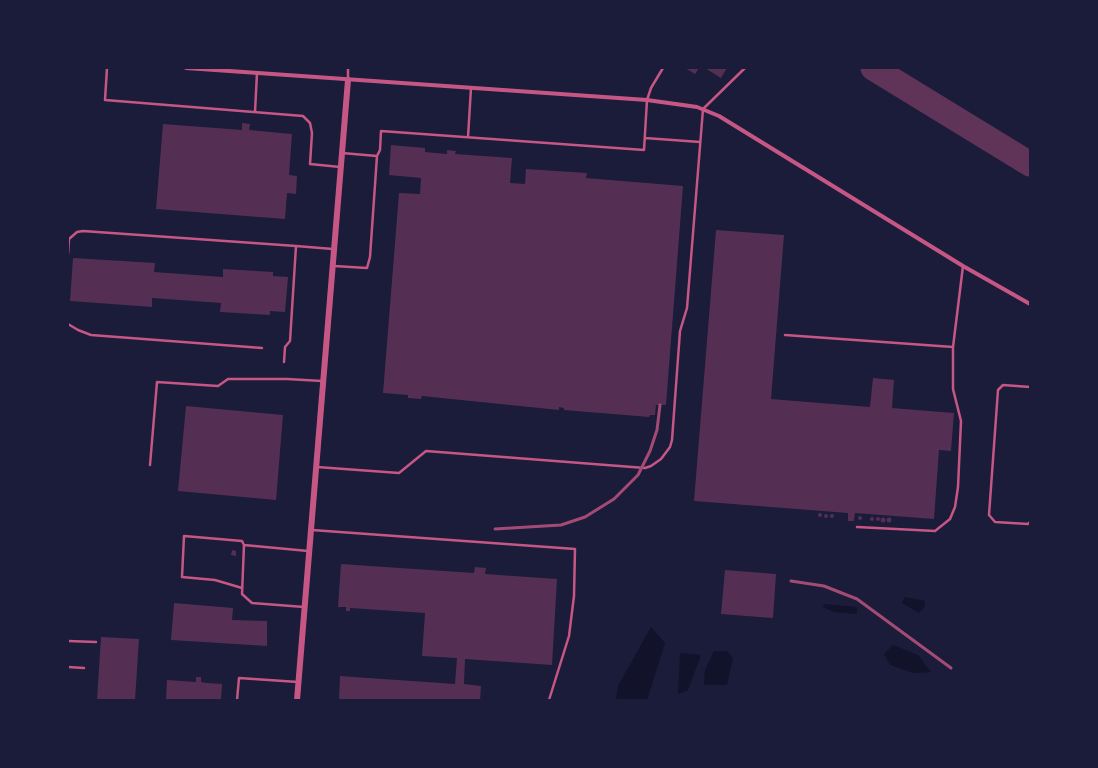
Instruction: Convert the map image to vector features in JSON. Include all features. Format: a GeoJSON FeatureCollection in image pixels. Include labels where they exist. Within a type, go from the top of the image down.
{"type":"FeatureCollection","features":[{"type":"Feature","properties":{"kind":"street"},"geometry":{"type":"LineString","coordinates":[[186,68],[647,100],[675,103],[703,109],[733,124],[963,266],[1030,304]]}},
{"type":"Feature","properties":{"kind":"street"},"geometry":{"type":"LineString","coordinates":[[297,700],[322,381],[348,80]]}},
{"type":"Feature","properties":{"kind":"lane"},"geometry":{"type":"LineString","coordinates":[[107,68],[105,100],[300,115],[306,118],[312,133],[310,164],[340,167]]}},
{"type":"Feature","properties":{"kind":"lane"},"geometry":{"type":"LineString","coordinates":[[348,68],[348,80]]}},
{"type":"Feature","properties":{"kind":"lane"},"geometry":{"type":"LineString","coordinates":[[332,266],[367,268],[370,257],[377,156],[380,150],[381,131],[644,150],[647,100],[651,88],[663,68]]}},
{"type":"Feature","properties":{"kind":"lane"},"geometry":{"type":"LineString","coordinates":[[316,467],[399,473],[426,451],[645,468],[656,464],[665,454],[672,440],[680,331],[687,308],[703,109],[745,68]]}},
{"type":"Feature","properties":{"kind":"lane"},"geometry":{"type":"LineString","coordinates":[[255,112],[257,73]]}},
{"type":"Feature","properties":{"kind":"lane"},"geometry":{"type":"LineString","coordinates":[[468,137],[471,88]]}},
{"type":"Feature","properties":{"kind":"lane"},"geometry":{"type":"LineString","coordinates":[[645,138],[700,142]]}},
{"type":"Feature","properties":{"kind":"lane"},"geometry":{"type":"LineString","coordinates":[[342,152],[377,156]]}},
{"type":"Feature","properties":{"kind":"lane"},"geometry":{"type":"LineString","coordinates":[[68,254],[69,239],[77,232],[84,231],[333,249]]}},
{"type":"Feature","properties":{"kind":"lane"},"geometry":{"type":"LineString","coordinates":[[284,362],[285,347],[290,342],[296,246]]}},
{"type":"Feature","properties":{"kind":"lane"},"geometry":{"type":"LineString","coordinates":[[857,527],[936,531],[950,519],[956,501],[961,421],[953,389],[953,347],[963,266]]}},
{"type":"Feature","properties":{"kind":"lane"},"geometry":{"type":"LineString","coordinates":[[68,324],[91,335],[262,348]]}},
{"type":"Feature","properties":{"kind":"lane"},"geometry":{"type":"LineString","coordinates":[[785,335],[953,347]]}},
{"type":"Feature","properties":{"kind":"lane"},"geometry":{"type":"LineString","coordinates":[[150,464],[157,382],[218,386],[228,379],[287,379],[322,381]]}},
{"type":"Feature","properties":{"kind":"lane"},"geometry":{"type":"LineString","coordinates":[[1030,387],[1003,385],[998,390],[989,514],[995,522],[1028,524],[1030,522]]}},
{"type":"Feature","properties":{"kind":"lane"},"geometry":{"type":"LineString","coordinates":[[311,530],[575,549],[574,596],[569,636],[549,700]]}},
{"type":"Feature","properties":{"kind":"lane"},"geometry":{"type":"LineString","coordinates":[[242,588],[215,580],[182,577],[184,536],[242,542],[244,545],[309,551]]}},
{"type":"Feature","properties":{"kind":"lane"},"geometry":{"type":"LineString","coordinates":[[244,545],[242,594],[252,603],[305,608]]}},
{"type":"Feature","properties":{"kind":"lane"},"geometry":{"type":"LineString","coordinates":[[68,641],[96,642]]}},
{"type":"Feature","properties":{"kind":"lane"},"geometry":{"type":"LineString","coordinates":[[68,667],[84,668]]}},
{"type":"Feature","properties":{"kind":"lane"},"geometry":{"type":"LineString","coordinates":[[237,700],[239,678],[299,682]]}},
{"type":"Feature","properties":{"kind":"shaded area"},"geometry":{"type":"Polygon","coordinates":[[[905,597],[925,601],[924,608],[919,613],[902,603],[905,597]]]}},
{"type":"Feature","properties":{"kind":"shaded area"},"geometry":{"type":"Polygon","coordinates":[[[824,604],[857,607],[857,614],[834,612],[823,607],[824,604]]]}},
{"type":"Feature","properties":{"kind":"shaded area"},"geometry":{"type":"Polygon","coordinates":[[[651,627],[665,643],[647,700],[616,700],[618,686],[651,627]]]}},
{"type":"Feature","properties":{"kind":"shaded area"},"geometry":{"type":"Polygon","coordinates":[[[893,645],[918,655],[931,672],[913,673],[890,665],[884,654],[893,645]]]}},
{"type":"Feature","properties":{"kind":"shaded area"},"geometry":{"type":"Polygon","coordinates":[[[714,651],[727,651],[733,658],[727,685],[704,685],[705,670],[714,651]]]}},
{"type":"Feature","properties":{"kind":"shaded area"},"geometry":{"type":"Polygon","coordinates":[[[680,653],[701,655],[688,690],[678,694],[680,653]]]}},
{"type":"Feature","properties":{"kind":"building"},"geometry":{"type":"Polygon","coordinates":[[[685,68],[699,68],[695,74],[685,68]]]}},
{"type":"Feature","properties":{"kind":"building"},"geometry":{"type":"Polygon","coordinates":[[[705,68],[727,68],[721,78],[705,68]]]}},
{"type":"Feature","properties":{"kind":"building"},"geometry":{"type":"Polygon","coordinates":[[[242,123],[250,124],[249,130],[292,134],[289,175],[297,176],[296,194],[287,193],[285,219],[156,209],[163,124],[242,130],[242,123]]]}},
{"type":"Feature","properties":{"kind":"building"},"geometry":{"type":"Polygon","coordinates":[[[391,145],[425,148],[425,152],[447,154],[447,150],[456,151],[455,154],[512,158],[510,183],[525,184],[526,169],[587,173],[586,178],[683,186],[666,405],[656,405],[655,415],[650,415],[649,417],[564,410],[564,408],[559,407],[559,410],[422,396],[421,399],[408,398],[408,395],[383,393],[399,193],[420,194],[421,178],[389,175],[391,145]]]}},
{"type":"Feature","properties":{"kind":"building"},"geometry":{"type":"Polygon","coordinates":[[[716,230],[784,235],[771,399],[870,407],[873,378],[894,380],[892,408],[954,413],[951,451],[939,450],[934,519],[855,513],[854,521],[848,521],[848,513],[694,501],[716,230]]]}},
{"type":"Feature","properties":{"kind":"building"},"geometry":{"type":"Polygon","coordinates":[[[73,258],[155,263],[154,272],[223,277],[223,269],[273,272],[273,276],[288,277],[285,312],[270,311],[270,315],[220,312],[221,303],[152,298],[152,307],[70,301],[73,258]]]}},
{"type":"Feature","properties":{"kind":"building"},"geometry":{"type":"Polygon","coordinates":[[[186,406],[283,415],[276,500],[178,491],[186,406]]]}},
{"type":"Feature","properties":{"kind":"building"},"geometry":{"type":"Polygon","coordinates":[[[818,513],[822,513],[822,517],[818,517],[818,513]]]}},
{"type":"Feature","properties":{"kind":"building"},"geometry":{"type":"Polygon","coordinates":[[[824,514],[828,514],[828,518],[824,518],[824,514]]]}},
{"type":"Feature","properties":{"kind":"building"},"geometry":{"type":"Polygon","coordinates":[[[830,514],[834,514],[834,518],[830,518],[830,514]]]}},
{"type":"Feature","properties":{"kind":"building"},"geometry":{"type":"Polygon","coordinates":[[[858,516],[862,516],[862,520],[858,520],[858,516]]]}},
{"type":"Feature","properties":{"kind":"building"},"geometry":{"type":"Polygon","coordinates":[[[870,517],[874,517],[874,521],[870,521],[870,517]]]}},
{"type":"Feature","properties":{"kind":"building"},"geometry":{"type":"Polygon","coordinates":[[[876,517],[880,517],[880,521],[876,521],[876,517]]]}},
{"type":"Feature","properties":{"kind":"building"},"geometry":{"type":"Polygon","coordinates":[[[881,518],[885,518],[885,522],[881,522],[881,518]]]}},
{"type":"Feature","properties":{"kind":"building"},"geometry":{"type":"Polygon","coordinates":[[[887,518],[891,518],[891,522],[887,522],[887,518]]]}},
{"type":"Feature","properties":{"kind":"building"},"geometry":{"type":"Polygon","coordinates":[[[232,550],[236,551],[236,556],[231,555],[232,550]]]}},
{"type":"Feature","properties":{"kind":"building"},"geometry":{"type":"Polygon","coordinates":[[[341,564],[474,573],[475,567],[486,568],[485,574],[557,579],[552,665],[465,659],[464,684],[481,686],[480,700],[339,700],[340,676],[455,684],[457,658],[422,656],[425,613],[350,608],[350,611],[346,611],[346,607],[338,607],[341,564]]]}},
{"type":"Feature","properties":{"kind":"building"},"geometry":{"type":"Polygon","coordinates":[[[725,570],[776,574],[773,618],[721,614],[725,570]]]}},
{"type":"Feature","properties":{"kind":"building"},"geometry":{"type":"Polygon","coordinates":[[[174,603],[233,608],[232,620],[267,621],[267,646],[171,640],[174,603]]]}},
{"type":"Feature","properties":{"kind":"building"},"geometry":{"type":"Polygon","coordinates":[[[101,637],[139,639],[135,700],[97,700],[101,637]]]}},
{"type":"Feature","properties":{"kind":"building"},"geometry":{"type":"Polygon","coordinates":[[[196,677],[201,677],[201,682],[222,684],[221,700],[166,700],[167,680],[196,682],[196,677]]]}},
{"type":"Feature","properties":{"kind":"taxiway"},"geometry":{"type":"LineString","coordinates":[[873,68],[1030,164]]}},
{"type":"Feature","properties":{"kind":"railway"},"geometry":{"type":"LineString","coordinates":[[495,529],[561,525],[585,517],[614,499],[638,475],[650,451],[657,430],[660,405]]}},
{"type":"Feature","properties":{"kind":"railway"},"geometry":{"type":"LineString","coordinates":[[791,581],[824,586],[857,599],[951,668]]}}]}
